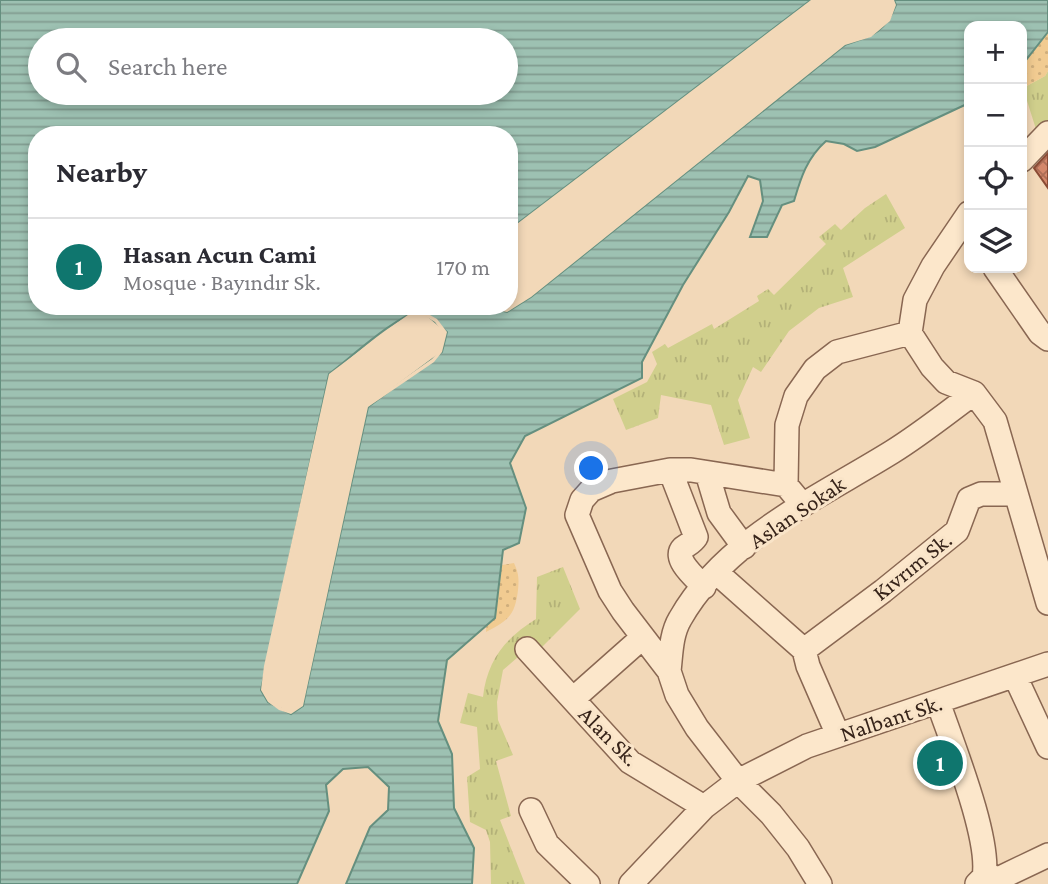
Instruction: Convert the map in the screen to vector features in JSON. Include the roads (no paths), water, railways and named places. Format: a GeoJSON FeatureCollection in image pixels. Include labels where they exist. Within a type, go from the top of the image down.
{"type":"FeatureCollection","features":[{"type":"Feature","properties":{"kind":"street"},"geometry":{"type":"LineString","coordinates":[[1027,155],[1048,133]]}},
{"type":"Feature","properties":{"kind":"street"},"geometry":{"type":"LineString","coordinates":[[964,225],[933,266],[915,300],[910,332],[932,367],[946,382],[974,393],[995,421],[1048,603]]}},
{"type":"Feature","properties":{"kind":"street"},"geometry":{"type":"LineString","coordinates":[[998,273],[1040,333],[1048,339]]}},
{"type":"Feature","properties":{"kind":"street"},"geometry":{"type":"LineString","coordinates":[[786,485],[787,425],[796,396],[815,369],[837,352],[910,332]]}},
{"type":"Feature","properties":{"kind":"street","name":"Aslan Sokak"},"geometry":{"type":"LineString","coordinates":[[669,671],[672,643],[679,620],[710,580],[744,547],[803,504],[894,451],[974,393]]}},
{"type":"Feature","properties":{"kind":"street"},"geometry":{"type":"LineString","coordinates":[[803,504],[786,485],[670,470],[612,481],[591,490],[582,500],[577,514],[610,591],[669,671],[677,695],[697,728],[738,781],[771,814],[798,848],[820,884]]}},
{"type":"Feature","properties":{"kind":"street"},"geometry":{"type":"LineString","coordinates":[[670,470],[696,537],[681,550],[681,561],[804,650],[808,666],[838,735]]}},
{"type":"Feature","properties":{"kind":"street"},"geometry":{"type":"LineString","coordinates":[[707,473],[719,513],[744,547]]}},
{"type":"Feature","properties":{"kind":"street","name":"Kıvrım Sk."},"geometry":{"type":"LineString","coordinates":[[804,650],[893,584],[957,531],[969,499],[981,494],[1015,494]]}},
{"type":"Feature","properties":{"kind":"street"},"geometry":{"type":"LineString","coordinates":[[573,699],[643,637]]}},
{"type":"Feature","properties":{"kind":"street","name":"Alan Sk."},"geometry":{"type":"LineString","coordinates":[[527,649],[630,762],[704,807]]}},
{"type":"Feature","properties":{"kind":"street","name":"Nalbant Sk."},"geometry":{"type":"LineString","coordinates":[[631,884],[704,807],[738,781],[807,746],[1048,664]]}},
{"type":"Feature","properties":{"kind":"street"},"geometry":{"type":"LineString","coordinates":[[1015,676],[1048,747]]}},
{"type":"Feature","properties":{"kind":"street"},"geometry":{"type":"LineString","coordinates":[[938,702],[979,828],[985,854],[981,879],[1002,877],[1048,856]]}},
{"type":"Feature","properties":{"kind":"street"},"geometry":{"type":"LineString","coordinates":[[531,810],[547,844],[588,884]]}},
{"type":"Feature","properties":{"kind":"place","name":"Hasan Acun Cami"},"geometry":{"type":"Point","coordinates":[940,763]}}]}
